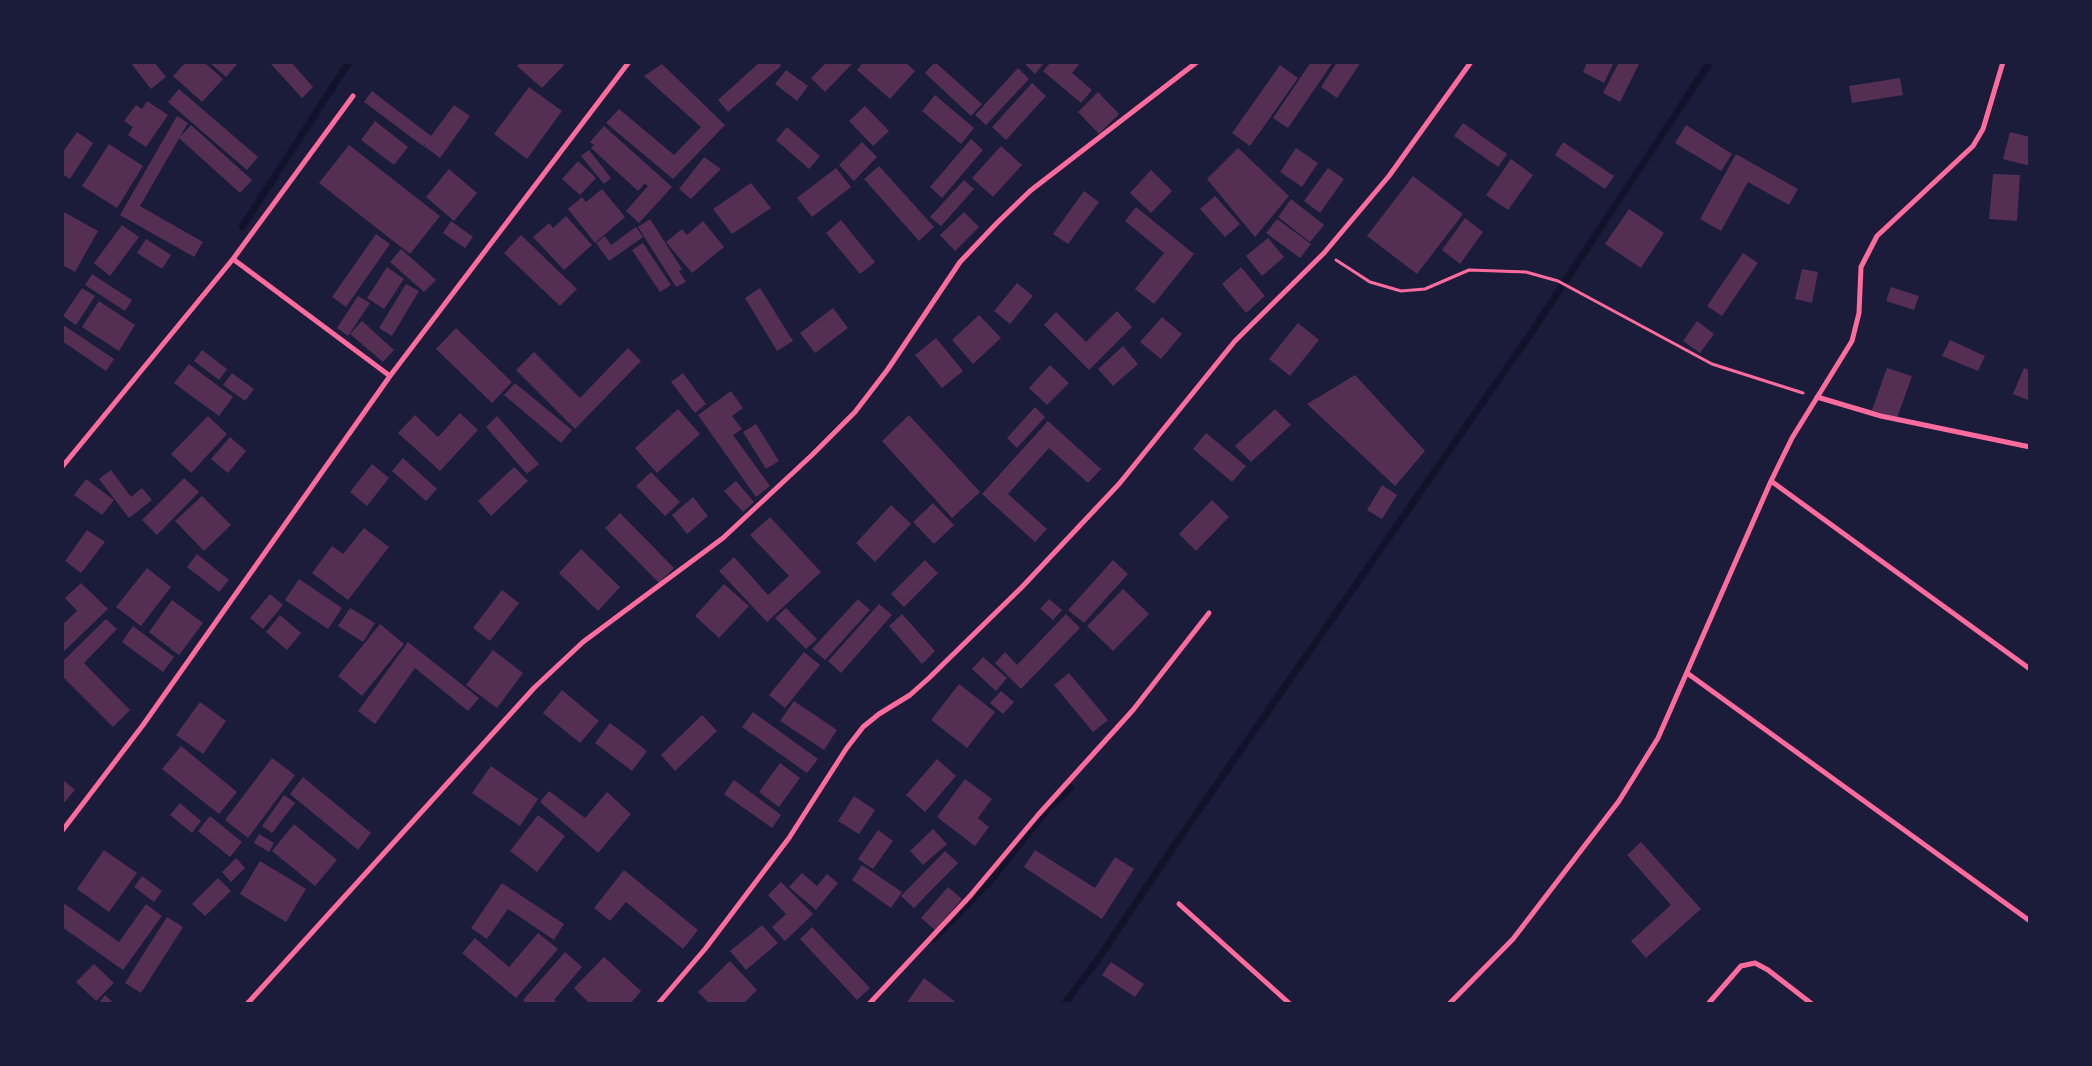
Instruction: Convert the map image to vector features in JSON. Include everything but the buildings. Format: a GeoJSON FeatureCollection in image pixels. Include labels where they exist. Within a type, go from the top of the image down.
{"type":"FeatureCollection","features":[{"type":"Feature","properties":{"kind":"street"},"geometry":{"type":"LineString","coordinates":[[62,831],[143,725],[390,376],[629,62]]}},
{"type":"Feature","properties":{"kind":"street"},"geometry":{"type":"LineString","coordinates":[[247,1004],[534,688],[583,642],[723,538],[855,412],[888,369],[960,262],[997,223],[1030,191],[1197,62]]}},
{"type":"Feature","properties":{"kind":"street"},"geometry":{"type":"LineString","coordinates":[[658,1004],[705,949],[789,838],[846,749],[863,727],[879,714],[916,690],[1022,587],[1120,484],[1235,341],[1324,253],[1389,176],[1471,62]]}},
{"type":"Feature","properties":{"kind":"street"},"geometry":{"type":"LineString","coordinates":[[1449,1004],[1514,939],[1619,801],[1658,738],[1771,480],[1792,438],[1852,341],[1859,313],[1861,267],[1876,236],[1973,146],[1982,129],[2003,62]]}},
{"type":"Feature","properties":{"kind":"street"},"geometry":{"type":"LineString","coordinates":[[62,467],[233,259],[353,96]]}},
{"type":"Feature","properties":{"kind":"street"},"geometry":{"type":"LineString","coordinates":[[233,259],[390,376]]}},
{"type":"Feature","properties":{"kind":"street"},"geometry":{"type":"LineString","coordinates":[[1817,397],[1880,416],[2030,447]]}},
{"type":"Feature","properties":{"kind":"street"},"geometry":{"type":"LineString","coordinates":[[1771,480],[2030,669]]}},
{"type":"Feature","properties":{"kind":"street"},"geometry":{"type":"LineString","coordinates":[[869,1004],[970,896],[1038,815],[1133,710],[1209,613]]}},
{"type":"Feature","properties":{"kind":"street"},"geometry":{"type":"LineString","coordinates":[[1688,673],[2030,921]]}},
{"type":"Feature","properties":{"kind":"street"},"geometry":{"type":"LineString","coordinates":[[1180,904],[1290,1004]]}},
{"type":"Feature","properties":{"kind":"street"},"geometry":{"type":"LineString","coordinates":[[1708,1004],[1740,966],[1755,963],[1768,970],[1812,1004]]}},
{"type":"Feature","properties":{"kind":"path"},"geometry":{"type":"LineString","coordinates":[[1324,253],[1370,282],[1401,291],[1424,289],[1468,270],[1526,272],[1558,281],[1712,364],[1817,397]]}},
{"type":"Feature","properties":{"kind":"waterway"},"geometry":{"type":"LineString","coordinates":[[242,227],[349,62]]}},
{"type":"Feature","properties":{"kind":"waterway"},"geometry":{"type":"LineString","coordinates":[[1064,1004],[1099,958],[1174,846],[1531,333],[1710,62]]}},
{"type":"Feature","properties":{"kind":"waterway"},"geometry":{"type":"LineString","coordinates":[[933,939],[990,881],[1049,807],[1071,788]]}}]}
